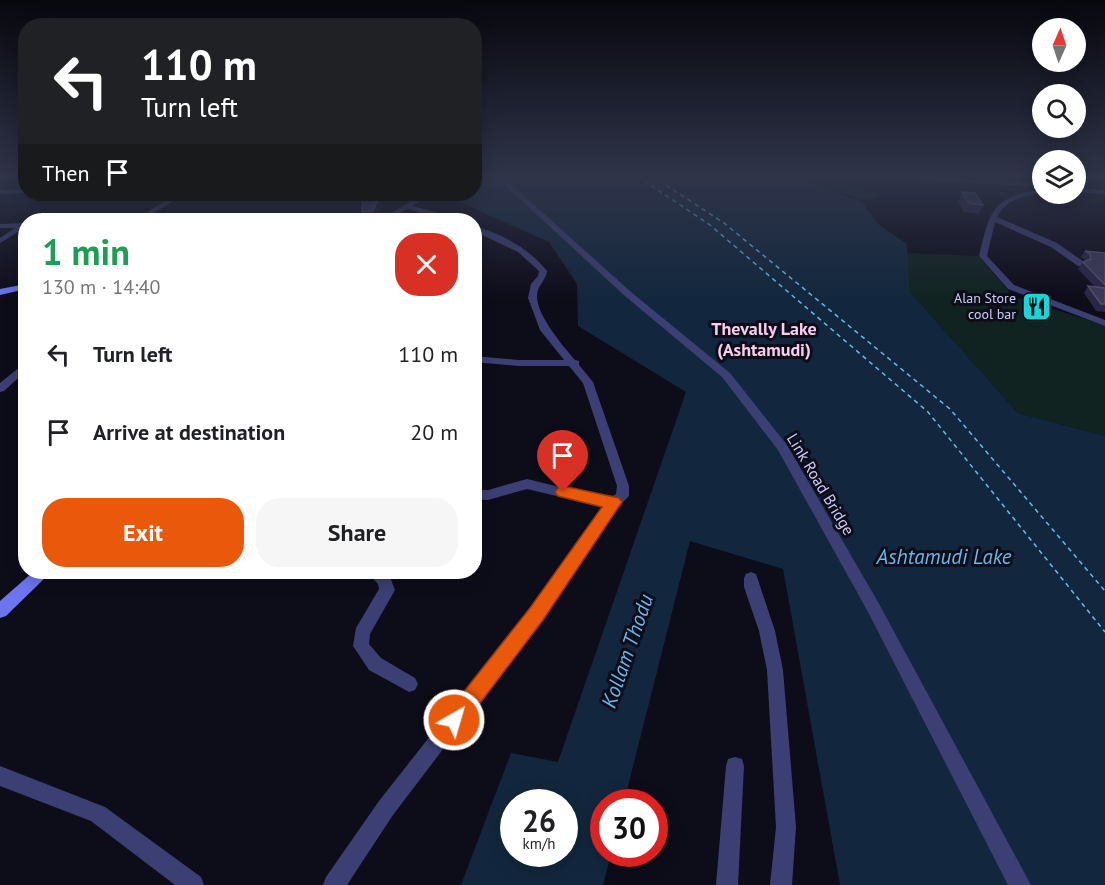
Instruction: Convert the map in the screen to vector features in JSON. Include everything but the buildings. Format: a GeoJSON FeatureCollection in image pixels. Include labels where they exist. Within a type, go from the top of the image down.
{"type":"FeatureCollection","features":[{"type":"Feature","properties":{"kind":"street","name":"Link Road Bridge"},"geometry":{"type":"LineString","coordinates":[[544,217],[628,294],[726,375],[783,448],[873,607],[1020,885]]}},
{"type":"Feature","properties":{"kind":"street"},"geometry":{"type":"LineString","coordinates":[[1082,264],[1054,245],[992,218],[983,256],[1011,287],[1105,323]]}},
{"type":"Feature","properties":{"kind":"street"},"geometry":{"type":"LineString","coordinates":[[0,226],[18,225]]}},
{"type":"Feature","properties":{"kind":"street"},"geometry":{"type":"LineString","coordinates":[[0,241],[18,229]]}},
{"type":"Feature","properties":{"kind":"street"},"geometry":{"type":"LineString","coordinates":[[334,885],[386,808],[536,614],[614,502],[622,496],[623,486],[588,382],[575,363],[545,330],[532,298],[535,284],[542,277],[542,268],[528,254],[482,232]]}},
{"type":"Feature","properties":{"kind":"street"},"geometry":{"type":"LineString","coordinates":[[0,292],[18,288]]}},
{"type":"Feature","properties":{"kind":"street"},"geometry":{"type":"LineString","coordinates":[[482,360],[518,363],[575,363]]}},
{"type":"Feature","properties":{"kind":"street"},"geometry":{"type":"LineString","coordinates":[[0,389],[18,372]]}},
{"type":"Feature","properties":{"kind":"street"},"geometry":{"type":"LineString","coordinates":[[482,495],[494,495],[516,485],[527,484],[601,502],[614,502]]}},
{"type":"Feature","properties":{"kind":"street"},"geometry":{"type":"LineString","coordinates":[[751,578],[767,631],[775,670],[786,827],[781,885]]}},
{"type":"Feature","properties":{"kind":"street"},"geometry":{"type":"LineString","coordinates":[[0,611],[34,579]]}},
{"type":"Feature","properties":{"kind":"street"},"geometry":{"type":"LineString","coordinates":[[383,579],[387,590],[362,633],[361,646],[375,664],[409,684]]}},
{"type":"Feature","properties":{"kind":"street"},"geometry":{"type":"LineString","coordinates":[[727,885],[735,766]]}},
{"type":"Feature","properties":{"kind":"street"},"geometry":{"type":"LineString","coordinates":[[0,776],[98,814],[193,885]]}},
{"type":"Feature","properties":{"kind":"green space"},"geometry":{"type":"Polygon","coordinates":[[[907,253],[978,256],[1014,297],[1105,325],[1105,436],[1018,413],[910,292],[907,253]]]}},
{"type":"Feature","properties":{"kind":"water","name":"Ashtamudi Lake"},"geometry":{"type":"Polygon","coordinates":[[[494,217],[873,217],[879,225],[907,244],[910,292],[1018,413],[1105,436],[1105,885],[840,885],[783,569],[690,541],[627,789],[590,789],[590,867],[608,867],[603,885],[461,885],[511,753],[558,762],[686,392],[578,326],[577,284],[549,242],[494,217]]]}},
{"type":"Feature","properties":{"kind":"ferry route"},"geometry":{"type":"LineString","coordinates":[[699,217],[928,412],[1105,632]]}},
{"type":"Feature","properties":{"kind":"ferry route"},"geometry":{"type":"LineString","coordinates":[[715,217],[950,409],[1105,591]]}},
{"type":"Feature","properties":{"kind":"place","name":"Alan Store cool bar"},"geometry":{"type":"Point","coordinates":[1037,306]}},
{"type":"Feature","properties":{"kind":"district","name":"Thevally Lake (Ashtamudi)"},"geometry":{"type":"Point","coordinates":[764,338]}},
{"type":"Feature","properties":{"kind":"route"},"geometry":{"type":"LineString","coordinates":[[454,720],[536,614],[609,513],[614,502],[601,502],[563,492]]}},
{"type":"Feature","properties":{"kind":"water label","name":"Kollam Thodu"},"geometry":{"type":"Point","coordinates":[627,651]}}]}
